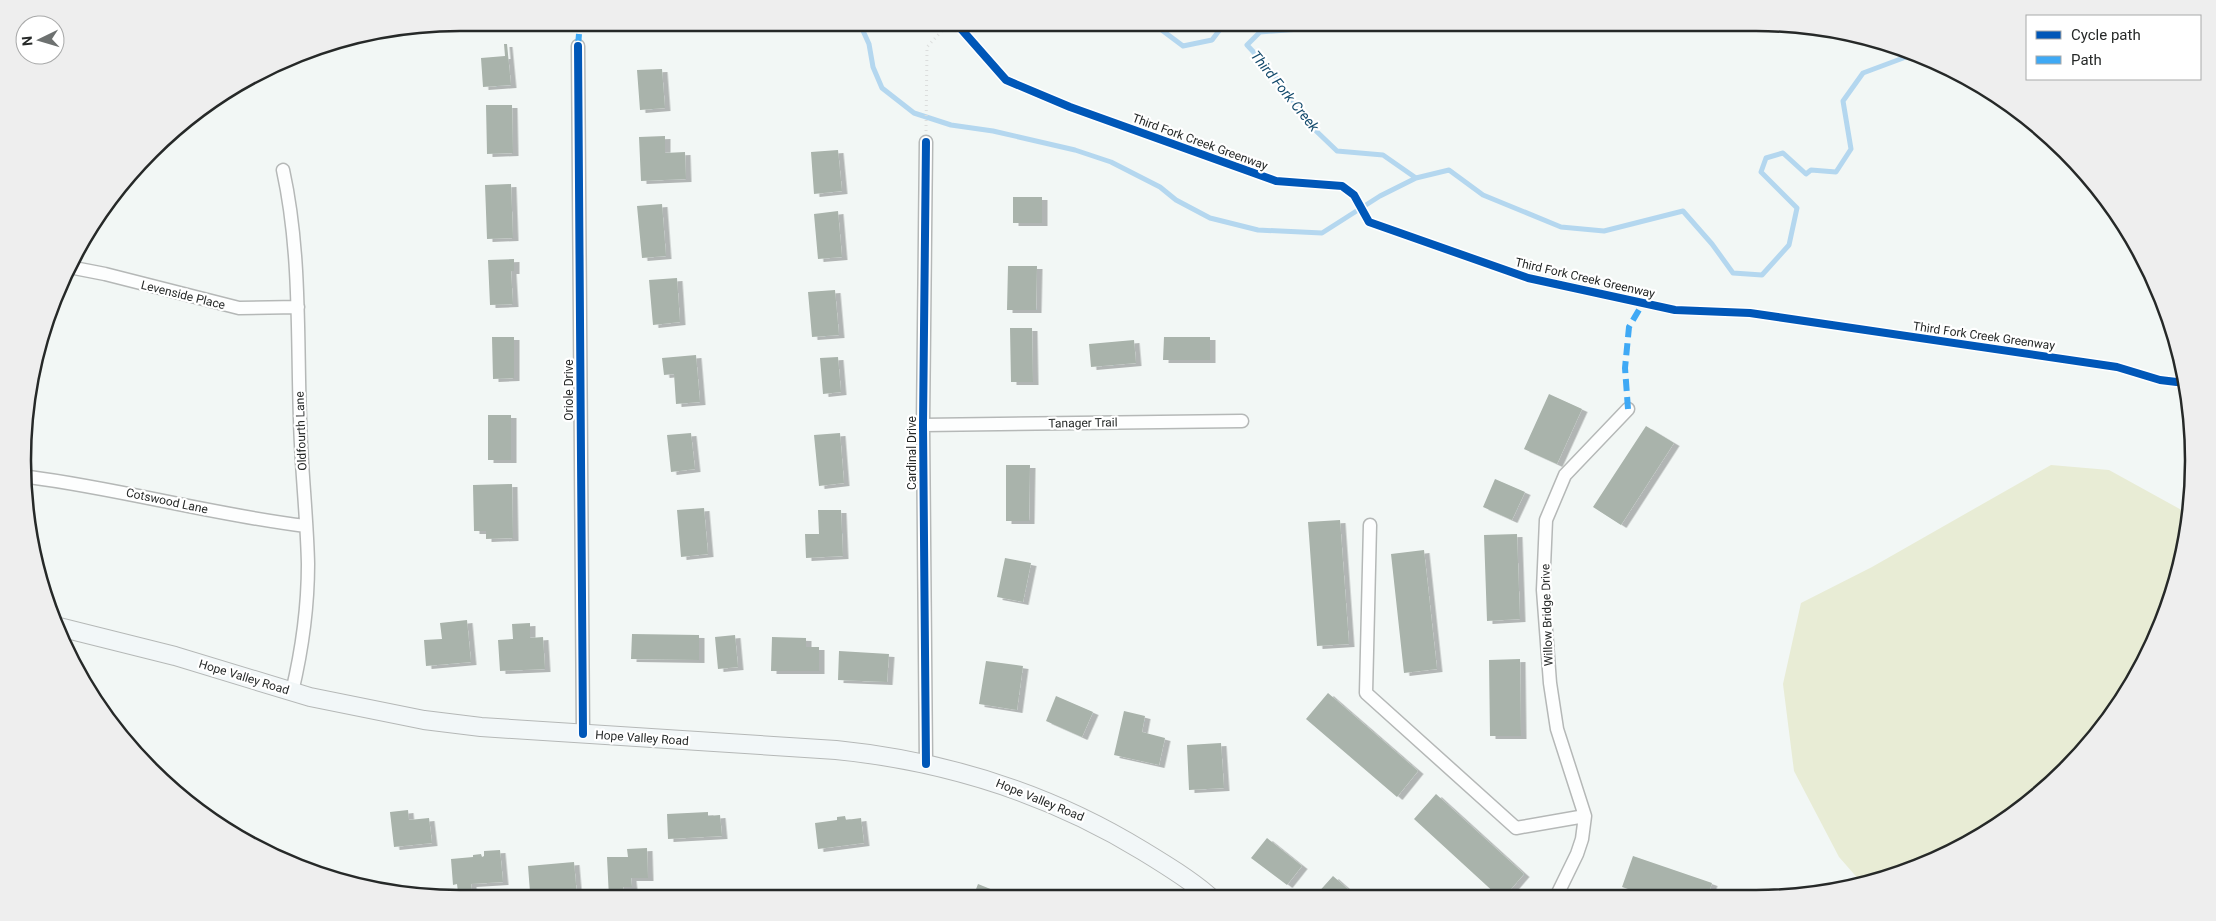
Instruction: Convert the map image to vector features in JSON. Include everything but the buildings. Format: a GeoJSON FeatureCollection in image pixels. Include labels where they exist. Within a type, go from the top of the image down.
{"type":"FeatureCollection","features":[{"type":"Feature","properties":{"kind":"main road","name":"Hope Valley Road"},"geometry":{"type":"LineString","coordinates":[[66,629],[175,656],[292,692],[424,720],[583,734],[836,750],[926,764],[991,781],[1087,819],[1172,869],[1201,890]]}},
{"type":"Feature","properties":{"kind":"street","name":"Oriole Drive"},"geometry":{"type":"LineString","coordinates":[[578,46],[583,734]]}},
{"type":"Feature","properties":{"kind":"street","name":"Cardinal Drive"},"geometry":{"type":"LineString","coordinates":[[926,142],[923,425],[926,764]]}},
{"type":"Feature","properties":{"kind":"street","name":"Oldfourth Lane"},"geometry":{"type":"LineString","coordinates":[[283,170],[291,209],[298,307],[300,420],[308,564],[301,653],[292,692]]}},
{"type":"Feature","properties":{"kind":"street","name":"Levenside Place"},"geometry":{"type":"LineString","coordinates":[[77,269],[105,274],[239,308],[298,307]]}},
{"type":"Feature","properties":{"kind":"street","name":"Willow Bridge Drive"},"geometry":{"type":"LineString","coordinates":[[1559,890],[1577,854],[1582,839],[1585,816],[1557,729],[1550,683],[1543,590],[1546,520],[1565,475],[1628,409]]}},
{"type":"Feature","properties":{"kind":"street","name":"Tanager Trail"},"geometry":{"type":"LineString","coordinates":[[923,425],[1242,421]]}},
{"type":"Feature","properties":{"kind":"street","name":"Cotswood Lane"},"geometry":{"type":"LineString","coordinates":[[32,477],[104,488],[256,520],[306,526]]}},
{"type":"Feature","properties":{"kind":"street"},"geometry":{"type":"LineString","coordinates":[[1370,524],[1366,693],[1516,828],[1585,816]]}},
{"type":"Feature","properties":{"kind":"path"},"geometry":{"type":"LineString","coordinates":[[926,116],[927,47],[942,31]]}},
{"type":"Feature","properties":{"kind":"green space"},"geometry":{"type":"Polygon","coordinates":[[[2051,465],[2109,470],[2182,510],[2177,544],[2170,572],[2152,625],[2127,675],[2096,722],[2078,744],[2039,783],[2017,801],[1970,832],[1920,857],[1857,877],[1839,857],[1794,771],[1783,684],[1801,603],[1872,567],[2051,465]]]}},
{"type":"Feature","properties":{"kind":"waterway"},"geometry":{"type":"LineString","coordinates":[[863,31],[869,44],[873,67],[882,88],[914,113],[951,125],[993,131],[1075,150],[1111,162],[1160,187],[1176,200],[1210,218],[1258,230],[1322,233],[1380,196],[1416,178]]}},
{"type":"Feature","properties":{"kind":"waterway","name":"Third Fork Creek"},"geometry":{"type":"LineString","coordinates":[[1163,31],[1183,46],[1212,40],[1219,31]]}},
{"type":"Feature","properties":{"kind":"waterway","name":"Third Fork Creek"},"geometry":{"type":"LineString","coordinates":[[1274,31],[1260,32],[1247,45],[1272,72],[1312,127],[1337,151],[1383,155],[1416,178],[1449,170],[1483,195],[1561,227],[1604,231],[1683,211],[1712,244],[1733,273],[1762,275],[1789,245],[1797,208],[1761,172],[1766,158],[1783,153],[1806,174],[1811,170],[1836,172],[1851,149],[1843,101],[1863,73],[1904,58]]}},
{"type":"Feature","properties":{"kind":"marked path"},"geometry":{"type":"LineString","coordinates":[[578,46],[579,31]]}},
{"type":"Feature","properties":{"kind":"marked path"},"geometry":{"type":"LineString","coordinates":[[1628,409],[1625,368],[1629,327],[1643,303]]}},
{"type":"Feature","properties":{"kind":"cycle path","name":"Third Fork Creek Greenway"},"geometry":{"type":"LineString","coordinates":[[963,31],[1006,80],[1070,107],[1276,181],[1342,186],[1354,195],[1369,222],[1528,278],[1675,310],[1750,313],[2117,367],[2160,380],[2178,382]]}},
{"type":"Feature","properties":{"kind":"cycle path"},"geometry":{"type":"LineString","coordinates":[[578,46],[583,734]]}},
{"type":"Feature","properties":{"kind":"cycle path"},"geometry":{"type":"LineString","coordinates":[[926,142],[923,425],[926,764]]}}]}
